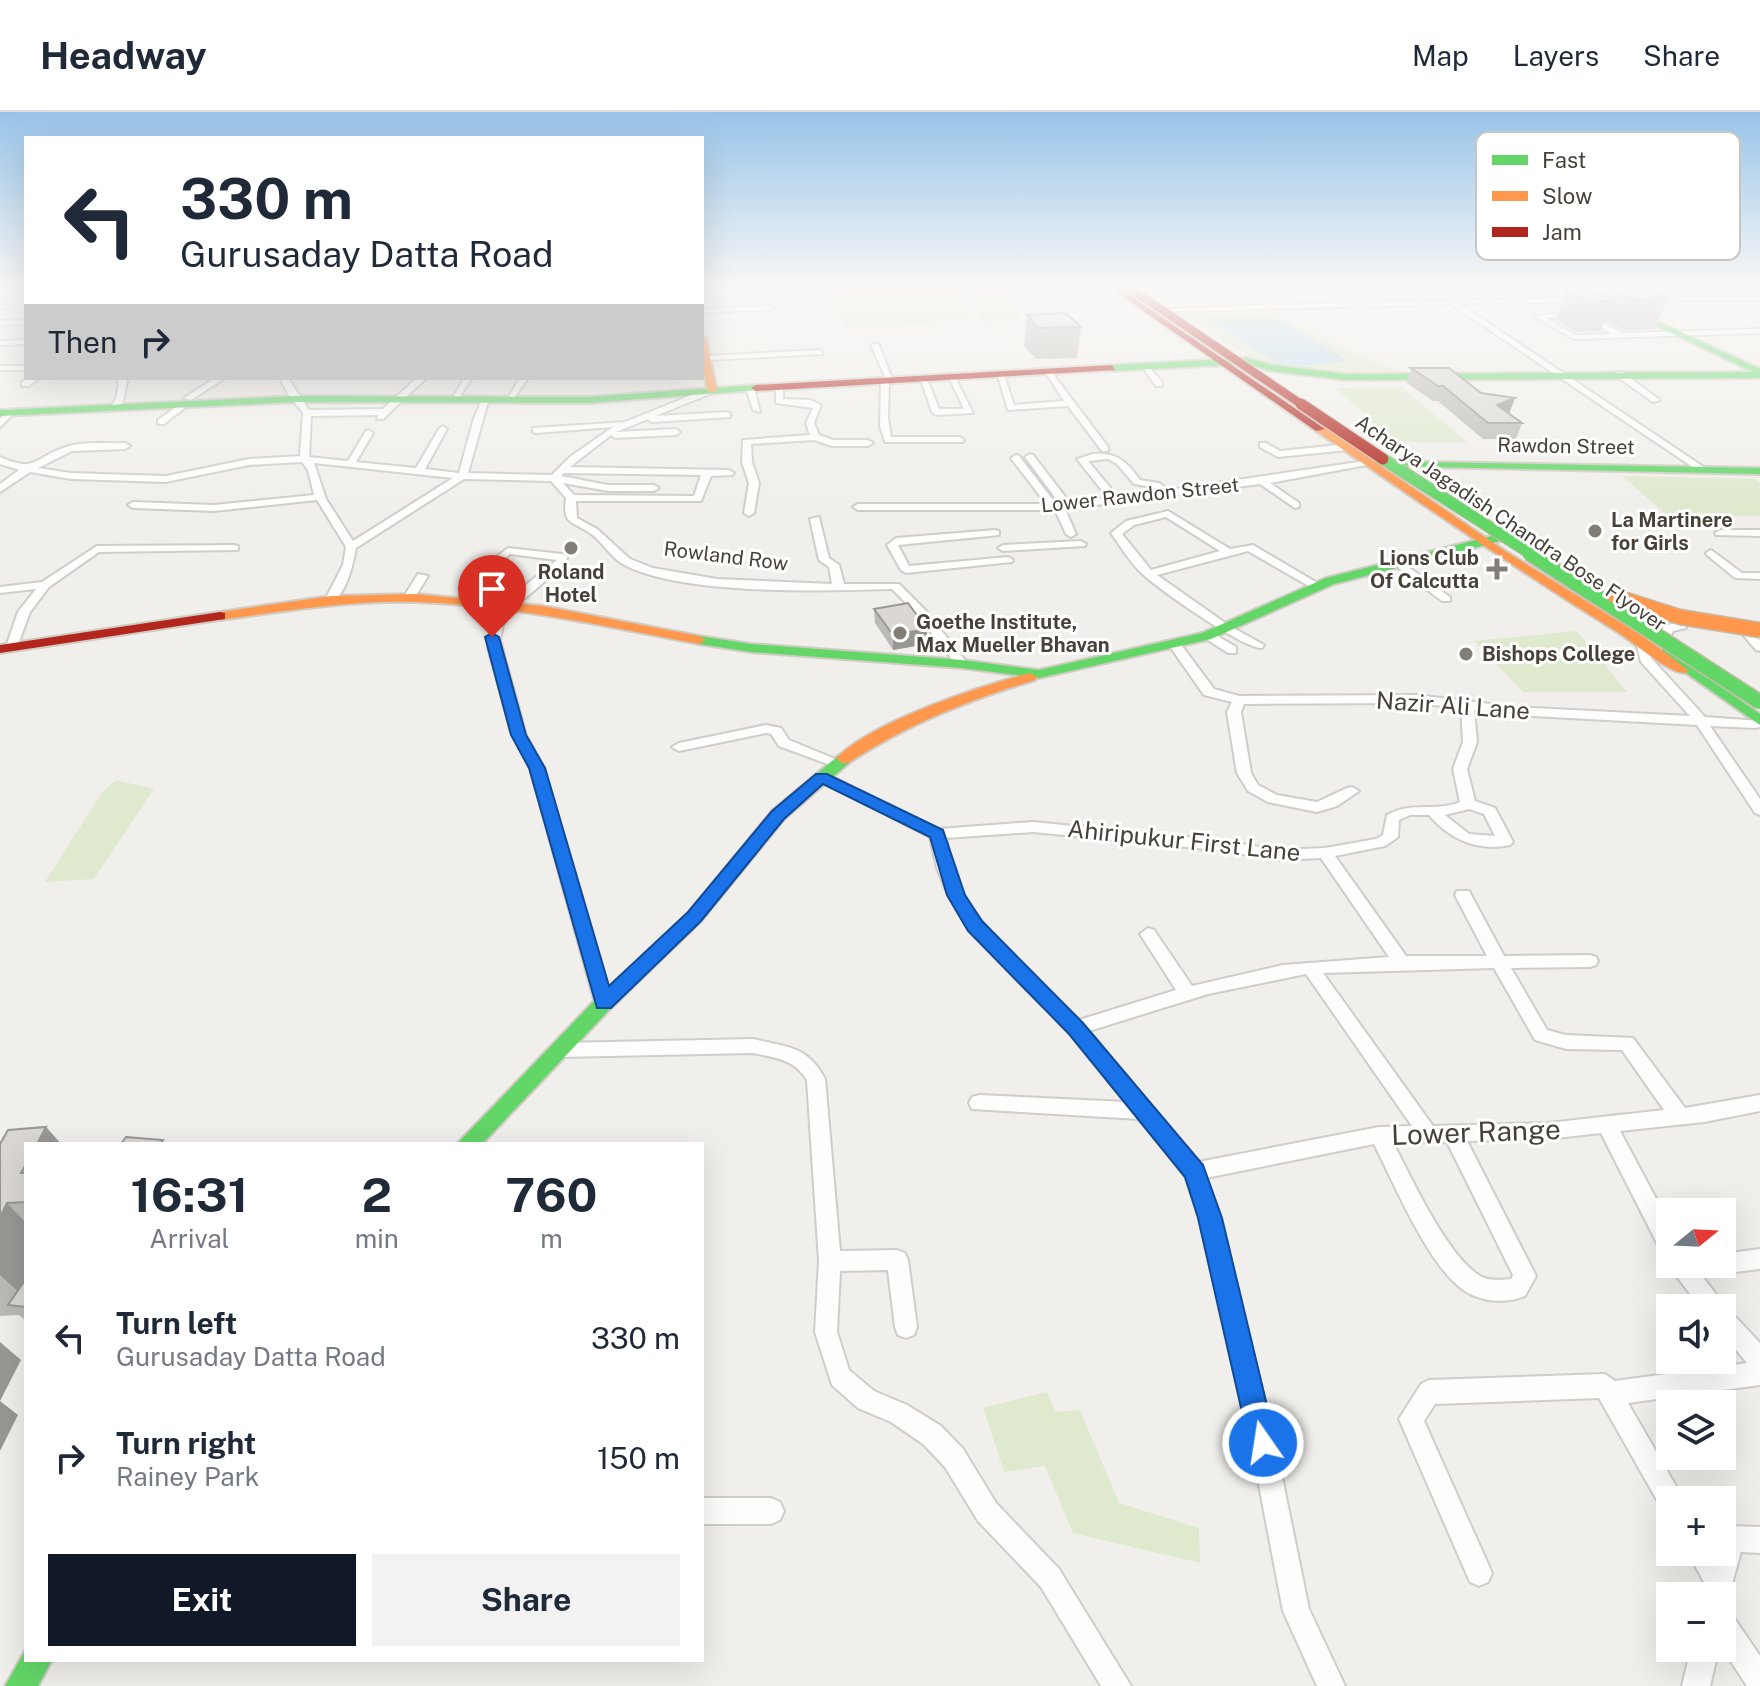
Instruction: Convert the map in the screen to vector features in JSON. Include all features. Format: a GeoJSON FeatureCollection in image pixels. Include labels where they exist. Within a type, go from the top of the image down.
{"type":"FeatureCollection","features":[{"type":"Feature","properties":{"kind":"main road"},"geometry":{"type":"LineString","coordinates":[[708,360],[712,388]]}},
{"type":"Feature","properties":{"kind":"main road"},"geometry":{"type":"LineString","coordinates":[[406,395],[486,400],[588,400],[712,388],[1206,360]]}},
{"type":"Feature","properties":{"kind":"main road"},"geometry":{"type":"LineString","coordinates":[[3,414],[118,404],[295,396],[511,396],[887,379],[952,380],[1215,360]]}},
{"type":"Feature","properties":{"kind":"main road","name":"Acharya Jagadish Chandra Bose Flyover"},"geometry":{"type":"LineString","coordinates":[[1225,360],[1541,573],[1666,645]]}},
{"type":"Feature","properties":{"kind":"main road"},"geometry":{"type":"LineString","coordinates":[[1233,360],[1506,537],[1605,609],[1642,642],[1759,722]]}},
{"type":"Feature","properties":{"kind":"main road"},"geometry":{"type":"LineString","coordinates":[[1233,360],[1348,447],[1483,533],[1583,606],[1682,625],[1758,635]]}},
{"type":"Feature","properties":{"kind":"main road","name":"Acharya Jagadish Chandra Bose Flyover"},"geometry":{"type":"LineString","coordinates":[[1234,360],[1483,533],[1760,700]]}},
{"type":"Feature","properties":{"kind":"main road"},"geometry":{"type":"LineString","coordinates":[[1238,360],[1345,377],[1760,374]]}},
{"type":"Feature","properties":{"kind":"main road"},"geometry":{"type":"LineString","coordinates":[[1733,360],[1760,374]]}},
{"type":"Feature","properties":{"kind":"main road","name":"Rawdon Street"},"geometry":{"type":"LineString","coordinates":[[1372,463],[1760,471]]}},
{"type":"Feature","properties":{"kind":"main road"},"geometry":{"type":"LineString","coordinates":[[1483,533],[1618,598],[1680,617],[1758,635]]}},
{"type":"Feature","properties":{"kind":"main road"},"geometry":{"type":"LineString","coordinates":[[470,1142],[604,1003],[695,917],[778,815],[838,763],[886,730],[959,698],[1039,674],[1175,645],[1222,630],[1318,587],[1483,533],[1506,537]]}},
{"type":"Feature","properties":{"kind":"main road"},"geometry":{"type":"LineString","coordinates":[[6,648],[331,600],[409,598],[509,606],[751,648],[962,664],[1039,674]]}},
{"type":"Feature","properties":{"kind":"main road"},"geometry":{"type":"LineString","coordinates":[[1605,609],[1758,635]]}},
{"type":"Feature","properties":{"kind":"main road"},"geometry":{"type":"LineString","coordinates":[[1626,612],[1759,722]]}},
{"type":"Feature","properties":{"kind":"main road"},"geometry":{"type":"LineString","coordinates":[[1666,645],[1760,700]]}},
{"type":"Feature","properties":{"kind":"main road"},"geometry":{"type":"LineString","coordinates":[[21,1686],[35,1662]]}},
{"type":"Feature","properties":{"kind":"street"},"geometry":{"type":"LineString","coordinates":[[880,360],[887,379],[884,420],[888,440],[960,440]]}},
{"type":"Feature","properties":{"kind":"street"},"geometry":{"type":"LineString","coordinates":[[1538,360],[1703,470]]}},
{"type":"Feature","properties":{"kind":"street"},"geometry":{"type":"LineString","coordinates":[[1144,367],[1159,384]]}},
{"type":"Feature","properties":{"kind":"street"},"geometry":{"type":"LineString","coordinates":[[0,368],[24,368]]}},
{"type":"Feature","properties":{"kind":"street"},"geometry":{"type":"LineString","coordinates":[[1047,372],[1105,449]]}},
{"type":"Feature","properties":{"kind":"street"},"geometry":{"type":"LineString","coordinates":[[1619,374],[1656,400]]}},
{"type":"Feature","properties":{"kind":"street"},"geometry":{"type":"LineString","coordinates":[[1000,375],[1011,408],[1069,403]]}},
{"type":"Feature","properties":{"kind":"street"},"geometry":{"type":"LineString","coordinates":[[25,384],[32,380]]}},
{"type":"Feature","properties":{"kind":"street"},"geometry":{"type":"LineString","coordinates":[[118,404],[121,380]]}},
{"type":"Feature","properties":{"kind":"street"},"geometry":{"type":"LineString","coordinates":[[161,422],[218,380]]}},
{"type":"Feature","properties":{"kind":"street"},"geometry":{"type":"LineString","coordinates":[[376,422],[420,380]]}},
{"type":"Feature","properties":{"kind":"street"},"geometry":{"type":"LineString","coordinates":[[457,394],[467,380]]}},
{"type":"Feature","properties":{"kind":"street"},"geometry":{"type":"LineString","coordinates":[[511,396],[523,380]]}},
{"type":"Feature","properties":{"kind":"street"},"geometry":{"type":"LineString","coordinates":[[924,381],[936,412],[970,411],[952,380]]}},
{"type":"Feature","properties":{"kind":"street"},"geometry":{"type":"LineString","coordinates":[[779,386],[779,401],[810,403],[818,407],[810,423],[815,437]]}},
{"type":"Feature","properties":{"kind":"street"},"geometry":{"type":"LineString","coordinates":[[559,474],[605,435],[712,388]]}},
{"type":"Feature","properties":{"kind":"street"},"geometry":{"type":"LineString","coordinates":[[750,388],[757,410]]}},
{"type":"Feature","properties":{"kind":"street"},"geometry":{"type":"LineString","coordinates":[[331,600],[348,565],[351,547],[342,526],[320,497],[314,468],[304,459],[295,396],[384,412]]}},
{"type":"Feature","properties":{"kind":"street"},"geometry":{"type":"LineString","coordinates":[[351,547],[462,476],[468,464],[480,411],[486,400]]}},
{"type":"Feature","properties":{"kind":"street"},"geometry":{"type":"LineString","coordinates":[[536,430],[727,415]]}},
{"type":"Feature","properties":{"kind":"street"},"geometry":{"type":"LineString","coordinates":[[420,470],[443,429]]}},
{"type":"Feature","properties":{"kind":"street"},"geometry":{"type":"LineString","coordinates":[[605,435],[676,432]]}},
{"type":"Feature","properties":{"kind":"street"},"geometry":{"type":"LineString","coordinates":[[351,463],[369,433]]}},
{"type":"Feature","properties":{"kind":"street"},"geometry":{"type":"LineString","coordinates":[[749,513],[754,483],[747,462],[746,442],[815,437],[832,443],[868,443]]}},
{"type":"Feature","properties":{"kind":"street"},"geometry":{"type":"LineString","coordinates":[[1263,445],[1278,454],[1348,447]]}},
{"type":"Feature","properties":{"kind":"street"},"geometry":{"type":"LineString","coordinates":[[0,489],[19,474],[70,448],[125,446]]}},
{"type":"Feature","properties":{"kind":"street"},"geometry":{"type":"LineString","coordinates":[[1030,457],[1060,507],[1071,534]]}},
{"type":"Feature","properties":{"kind":"street"},"geometry":{"type":"LineString","coordinates":[[1116,501],[1082,459],[1114,457],[1123,461],[1137,482],[1156,485],[1168,494]]}},
{"type":"Feature","properties":{"kind":"street"},"geometry":{"type":"LineString","coordinates":[[1016,458],[1060,507]]}},
{"type":"Feature","properties":{"kind":"street"},"geometry":{"type":"LineString","coordinates":[[0,460],[9,466],[87,477],[166,479],[249,462],[304,459],[462,476],[729,473]]}},
{"type":"Feature","properties":{"kind":"street","name":"Lower Rawdon Street"},"geometry":{"type":"LineString","coordinates":[[858,507],[1060,507],[1262,481],[1372,463]]}},
{"type":"Feature","properties":{"kind":"street"},"geometry":{"type":"LineString","coordinates":[[0,475],[32,468]]}},
{"type":"Feature","properties":{"kind":"street"},"geometry":{"type":"LineString","coordinates":[[571,498],[698,499],[707,473]]}},
{"type":"Feature","properties":{"kind":"street"},"geometry":{"type":"LineString","coordinates":[[559,474],[608,488],[654,488]]}},
{"type":"Feature","properties":{"kind":"street","name":"Rowland Row"},"geometry":{"type":"LineString","coordinates":[[559,474],[571,498],[570,518],[600,536],[608,546],[638,566],[713,580],[839,588],[895,586],[921,612],[962,664]]}},
{"type":"Feature","properties":{"kind":"street"},"geometry":{"type":"LineString","coordinates":[[1262,481],[1295,505]]}},
{"type":"Feature","properties":{"kind":"street"},"geometry":{"type":"LineString","coordinates":[[133,505],[214,508],[320,497]]}},
{"type":"Feature","properties":{"kind":"street"},"geometry":{"type":"LineString","coordinates":[[989,507],[995,533],[1014,573]]}},
{"type":"Feature","properties":{"kind":"street"},"geometry":{"type":"LineString","coordinates":[[1230,553],[1174,516],[1163,514],[1140,520],[1116,533],[1148,574],[1222,630],[1258,645]]}},
{"type":"Feature","properties":{"kind":"street","name":"Rowland Row"},"geometry":{"type":"LineString","coordinates":[[815,519],[824,560],[834,565],[839,588]]}},
{"type":"Feature","properties":{"kind":"street"},"geometry":{"type":"LineString","coordinates":[[995,533],[896,541],[892,545],[906,570],[1008,560]]}},
{"type":"Feature","properties":{"kind":"street"},"geometry":{"type":"LineString","coordinates":[[1720,533],[1760,533]]}},
{"type":"Feature","properties":{"kind":"street"},"geometry":{"type":"LineString","coordinates":[[1003,548],[1081,544]]}},
{"type":"Feature","properties":{"kind":"street"},"geometry":{"type":"LineString","coordinates":[[1148,574],[1249,547],[1318,587]]}},
{"type":"Feature","properties":{"kind":"street"},"geometry":{"type":"LineString","coordinates":[[6,648],[24,612],[45,585],[97,549],[234,548]]}},
{"type":"Feature","properties":{"kind":"street"},"geometry":{"type":"LineString","coordinates":[[524,592],[477,584],[474,579],[508,551],[562,557],[509,606],[493,632],[494,648],[519,735],[537,768],[604,1003]]}},
{"type":"Feature","properties":{"kind":"street"},"geometry":{"type":"LineString","coordinates":[[1711,553],[1739,576],[1760,576]]}},
{"type":"Feature","properties":{"kind":"street"},"geometry":{"type":"LineString","coordinates":[[1397,562],[1446,599]]}},
{"type":"Feature","properties":{"kind":"street"},"geometry":{"type":"LineString","coordinates":[[409,598],[422,576]]}},
{"type":"Feature","properties":{"kind":"street"},"geometry":{"type":"LineString","coordinates":[[0,590],[45,585]]}},
{"type":"Feature","properties":{"kind":"street"},"geometry":{"type":"LineString","coordinates":[[1682,625],[1668,629],[1666,645],[1642,642],[1645,659],[1700,720],[1760,810]]}},
{"type":"Feature","properties":{"kind":"street"},"geometry":{"type":"LineString","coordinates":[[1222,630],[1232,650]]}},
{"type":"Feature","properties":{"kind":"street","name":"Nazir Ali Lane"},"geometry":{"type":"LineString","coordinates":[[1175,645],[1209,692],[1239,700],[1416,699],[1467,705],[1759,722]]}},
{"type":"Feature","properties":{"kind":"street"},"geometry":{"type":"LineString","coordinates":[[1239,700],[1234,712],[1244,773],[1253,788],[1273,799],[1317,807],[1332,803],[1352,791]]}},
{"type":"Feature","properties":{"kind":"street"},"geometry":{"type":"LineString","coordinates":[[1433,810],[1451,833],[1467,840],[1505,842],[1490,811],[1468,804],[1460,769],[1470,742],[1467,705]]}},
{"type":"Feature","properties":{"kind":"street"},"geometry":{"type":"LineString","coordinates":[[679,747],[766,729],[776,731],[784,743],[838,763]]}},
{"type":"Feature","properties":{"kind":"street"},"geometry":{"type":"LineString","coordinates":[[821,777],[937,834],[956,895],[975,926],[1076,1028],[1194,1172],[1210,1218],[1263,1443],[1296,1611],[1331,1686]]}},
{"type":"Feature","properties":{"kind":"street","name":"Ahiripukur First Lane"},"geometry":{"type":"LineString","coordinates":[[937,834],[1033,827],[1217,845],[1278,855],[1325,853],[1380,843],[1390,837],[1392,818],[1398,813],[1456,809],[1468,804]]}},
{"type":"Feature","properties":{"kind":"street"},"geometry":{"type":"LineString","coordinates":[[1325,853],[1402,963]]}},
{"type":"Feature","properties":{"kind":"street"},"geometry":{"type":"LineString","coordinates":[[1463,895],[1541,1035],[1566,1042],[1627,1043],[1680,1117]]}},
{"type":"Feature","properties":{"kind":"street"},"geometry":{"type":"LineString","coordinates":[[1148,934],[1188,994]]}},
{"type":"Feature","properties":{"kind":"street"},"geometry":{"type":"LineString","coordinates":[[1076,1028],[1253,977],[1311,968],[1402,963],[1590,961]]}},
{"type":"Feature","properties":{"kind":"street"},"geometry":{"type":"LineString","coordinates":[[1311,968],[1427,1132]]}},
{"type":"Feature","properties":{"kind":"street"},"geometry":{"type":"LineString","coordinates":[[561,1050],[753,1046],[788,1054],[806,1063],[816,1079],[830,1261],[826,1332],[840,1377],[866,1400],[899,1413],[932,1435],[954,1458],[987,1512],[1050,1578],[1117,1686]]}},
{"type":"Feature","properties":{"kind":"street"},"geometry":{"type":"LineString","coordinates":[[979,1103],[1144,1111]]}},
{"type":"Feature","properties":{"kind":"street","name":"Lower Range"},"geometry":{"type":"LineString","coordinates":[[1194,1172],[1379,1135],[1548,1131],[1680,1117],[1760,1103]]}},
{"type":"Feature","properties":{"kind":"street"},"geometry":{"type":"LineString","coordinates":[[1607,1125],[1656,1219]]}},
{"type":"Feature","properties":{"kind":"street"},"geometry":{"type":"LineString","coordinates":[[1379,1135],[1440,1246],[1470,1283],[1498,1292],[1517,1289],[1525,1276],[1452,1132]]}},
{"type":"Feature","properties":{"kind":"street"},"geometry":{"type":"LineString","coordinates":[[1736,1262],[1760,1259]]}},
{"type":"Feature","properties":{"kind":"street"},"geometry":{"type":"LineString","coordinates":[[830,1261],[897,1260],[906,1327]]}},
{"type":"Feature","properties":{"kind":"street"},"geometry":{"type":"LineString","coordinates":[[1690,1278],[1703,1294]]}},
{"type":"Feature","properties":{"kind":"street"},"geometry":{"type":"LineString","coordinates":[[1736,1333],[1760,1361]]}},
{"type":"Feature","properties":{"kind":"street"},"geometry":{"type":"LineString","coordinates":[[1609,1394],[1760,1373]]}},
{"type":"Feature","properties":{"kind":"street"},"geometry":{"type":"LineString","coordinates":[[1479,1573],[1411,1419],[1429,1392],[1605,1386],[1663,1486]]}},
{"type":"Feature","properties":{"kind":"street"},"geometry":{"type":"LineString","coordinates":[[704,1511],[771,1511]]}},
{"type":"Feature","properties":{"kind":"street"},"geometry":{"type":"LineString","coordinates":[[1721,1582],[1731,1539],[1760,1540]]}},
{"type":"Feature","properties":{"kind":"street"},"geometry":{"type":"LineString","coordinates":[[1736,1645],[1760,1680]]}},
{"type":"Feature","properties":{"kind":"street"},"geometry":{"type":"LineString","coordinates":[[1696,1686],[1702,1662]]}},
{"type":"Feature","properties":{"kind":"green space"},"geometry":{"type":"Polygon","coordinates":[[[1256,360],[1372,360],[1409,374],[1340,374],[1263,365],[1256,360]]]}},
{"type":"Feature","properties":{"kind":"green space"},"geometry":{"type":"Polygon","coordinates":[[[1402,387],[1467,442],[1396,442],[1335,388],[1402,387]]]}},
{"type":"Feature","properties":{"kind":"green space"},"geometry":{"type":"Polygon","coordinates":[[[1622,476],[1755,479],[1760,483],[1760,516],[1667,515],[1622,476]]]}},
{"type":"Feature","properties":{"kind":"green space"},"geometry":{"type":"Polygon","coordinates":[[[1577,631],[1627,692],[1523,692],[1474,641],[1577,631]]]}},
{"type":"Feature","properties":{"kind":"green space"},"geometry":{"type":"Polygon","coordinates":[[[116,780],[154,789],[94,879],[45,882],[103,791],[116,780]]]}},
{"type":"Feature","properties":{"kind":"green space"},"geometry":{"type":"Polygon","coordinates":[[[1047,1392],[1055,1412],[1080,1410],[1119,1503],[1199,1528],[1200,1563],[1073,1533],[1045,1466],[1004,1472],[983,1408],[1047,1392]]]}},
{"type":"Feature","properties":{"kind":"water"},"geometry":{"type":"Polygon","coordinates":[[[1272,360],[1346,362],[1301,366],[1272,360]]]}},
{"type":"Feature","properties":{"kind":"building"},"geometry":{"type":"Polygon","coordinates":[[[1411,368],[1449,368],[1481,393],[1515,398],[1497,405],[1522,423],[1488,423],[1443,386],[1438,386],[1411,368]]]}},
{"type":"Feature","properties":{"kind":"building"},"geometry":{"type":"Polygon","coordinates":[[[908,603],[927,629],[893,635],[874,609],[908,603]]]}},
{"type":"Feature","properties":{"kind":"building"},"geometry":{"type":"Polygon","coordinates":[[[46,1127],[38,1142],[24,1142],[24,1168],[21,1173],[24,1173],[24,1202],[7,1203],[0,1217],[0,1144],[8,1130],[46,1127]]]}},
{"type":"Feature","properties":{"kind":"building"},"geometry":{"type":"Polygon","coordinates":[[[126,1137],[163,1140],[162,1142],[122,1142],[126,1137]]]}},
{"type":"Feature","properties":{"kind":"building"},"geometry":{"type":"Polygon","coordinates":[[[24,1282],[24,1307],[8,1305],[24,1282]]]}},
{"type":"Feature","properties":{"kind":"traffic: fast"},"geometry":{"type":"LineString","coordinates":[[1735,360],[1759,372]]}},
{"type":"Feature","properties":{"kind":"traffic: fast"},"geometry":{"type":"LineString","coordinates":[[1112,368],[1247,361],[1272,368],[1345,377],[1760,375]]}},
{"type":"Feature","properties":{"kind":"traffic: fast"},"geometry":{"type":"LineString","coordinates":[[0,413],[297,399],[588,400],[756,388]]}},
{"type":"Feature","properties":{"kind":"traffic: fast"},"geometry":{"type":"LineString","coordinates":[[1383,459],[1760,702]]}},
{"type":"Feature","properties":{"kind":"traffic: fast"},"geometry":{"type":"LineString","coordinates":[[1377,463],[1760,471]]}},
{"type":"Feature","properties":{"kind":"traffic: fast"},"geometry":{"type":"LineString","coordinates":[[699,640],[751,648],[962,664],[1039,674],[1206,636],[1330,581],[1504,537]]}},
{"type":"Feature","properties":{"kind":"traffic: fast"},"geometry":{"type":"LineString","coordinates":[[1667,653],[1760,721]]}},
{"type":"Feature","properties":{"kind":"traffic: fast"},"geometry":{"type":"LineString","coordinates":[[470,1142],[604,1003],[695,917],[778,815],[844,759]]}},
{"type":"Feature","properties":{"kind":"traffic: fast"},"geometry":{"type":"LineString","coordinates":[[21,1686],[35,1662]]}},
{"type":"Feature","properties":{"kind":"traffic: slow"},"geometry":{"type":"LineString","coordinates":[[706,360],[712,390]]}},
{"type":"Feature","properties":{"kind":"traffic: slow"},"geometry":{"type":"LineString","coordinates":[[1320,429],[1501,554],[1642,642],[1681,670]]}},
{"type":"Feature","properties":{"kind":"traffic: slow"},"geometry":{"type":"LineString","coordinates":[[1614,596],[1680,617],[1760,630]]}},
{"type":"Feature","properties":{"kind":"traffic: slow"},"geometry":{"type":"LineString","coordinates":[[220,616],[331,600],[415,598],[543,610],[699,640]]}},
{"type":"Feature","properties":{"kind":"traffic: slow"},"geometry":{"type":"LineString","coordinates":[[844,759],[911,720],[1030,677]]}},
{"type":"Feature","properties":{"kind":"traffic: jam"},"geometry":{"type":"LineString","coordinates":[[1220,360],[1320,429]]}},
{"type":"Feature","properties":{"kind":"traffic: jam"},"geometry":{"type":"LineString","coordinates":[[1237,360],[1383,459]]}},
{"type":"Feature","properties":{"kind":"traffic: jam"},"geometry":{"type":"LineString","coordinates":[[756,388],[1112,368]]}},
{"type":"Feature","properties":{"kind":"traffic: jam"},"geometry":{"type":"LineString","coordinates":[[0,649],[220,616]]}},
{"type":"Feature","properties":{"kind":"place","name":"La Martinere for Girls"},"geometry":{"type":"Point","coordinates":[1595,531]}},
{"type":"Feature","properties":{"kind":"place","name":"Roland Hotel"},"geometry":{"type":"Point","coordinates":[571,548]}},
{"type":"Feature","properties":{"kind":"place","name":"Lions Club Of Calcutta"},"geometry":{"type":"Point","coordinates":[1497,569]}},
{"type":"Feature","properties":{"kind":"place","name":"Goethe Institute, Max Mueller Bhavan"},"geometry":{"type":"Point","coordinates":[900,633]}},
{"type":"Feature","properties":{"kind":"place","name":"Bishops College"},"geometry":{"type":"Point","coordinates":[1466,654]}},
{"type":"Feature","properties":{"kind":"route"},"geometry":{"type":"LineString","coordinates":[[492,637],[519,735],[537,768],[604,1003],[695,917],[778,815],[821,777],[937,834],[945,868],[956,895],[975,926],[1076,1028],[1194,1172],[1210,1218],[1263,1443]]}}]}
